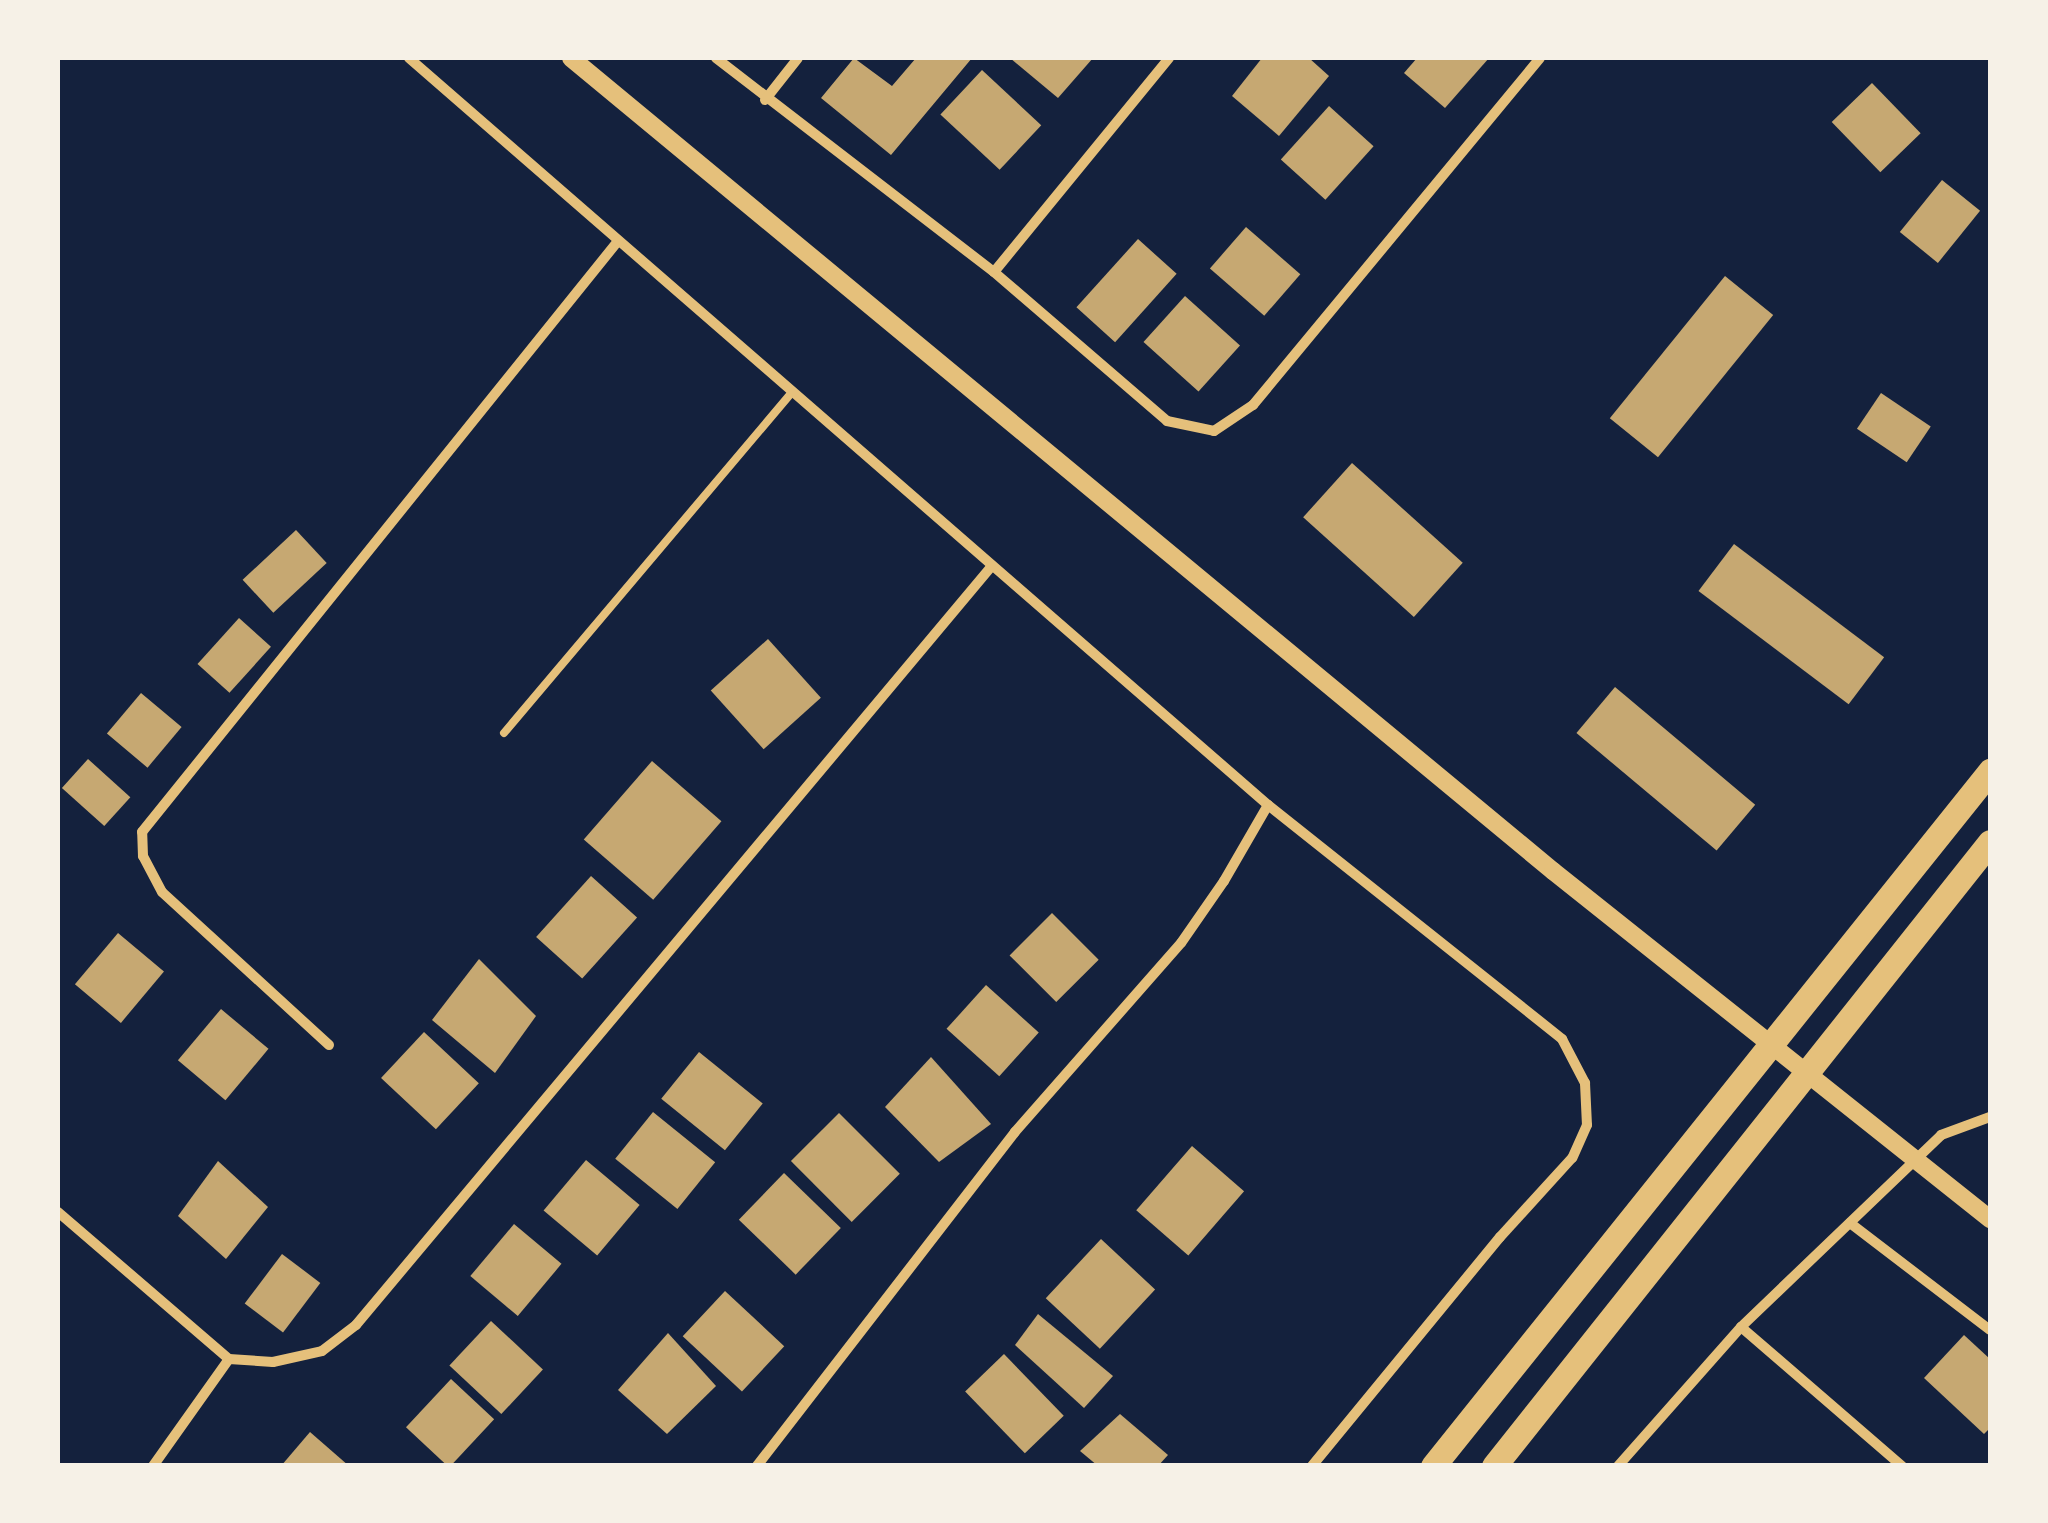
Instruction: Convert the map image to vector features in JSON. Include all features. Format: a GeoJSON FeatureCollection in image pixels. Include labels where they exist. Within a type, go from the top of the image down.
{"type":"FeatureCollection","features":[{"type":"Feature","properties":{"kind":"main road"},"geometry":{"type":"LineString","coordinates":[[1433,1466],[1990,771]]}},
{"type":"Feature","properties":{"kind":"main road"},"geometry":{"type":"LineString","coordinates":[[1494,1466],[1990,842]]}},
{"type":"Feature","properties":{"kind":"street"},"geometry":{"type":"LineString","coordinates":[[409,58],[990,568],[1268,805],[1562,1038],[1585,1084],[1587,1125],[1572,1158],[1500,1238],[1312,1466]]}},
{"type":"Feature","properties":{"kind":"street"},"geometry":{"type":"LineString","coordinates":[[571,58],[1553,871],[1990,1219]]}},
{"type":"Feature","properties":{"kind":"street"},"geometry":{"type":"LineString","coordinates":[[716,58],[994,272],[1167,421],[1214,431],[1253,405],[1540,58]]}},
{"type":"Feature","properties":{"kind":"street"},"geometry":{"type":"LineString","coordinates":[[766,100],[798,58]]}},
{"type":"Feature","properties":{"kind":"street"},"geometry":{"type":"LineString","coordinates":[[994,272],[1169,58]]}},
{"type":"Feature","properties":{"kind":"street"},"geometry":{"type":"LineString","coordinates":[[329,1046],[162,892],[142,856],[142,832],[618,241]]}},
{"type":"Feature","properties":{"kind":"street"},"geometry":{"type":"LineString","coordinates":[[58,1212],[229,1359],[274,1362],[322,1350],[356,1324],[990,568]]}},
{"type":"Feature","properties":{"kind":"street"},"geometry":{"type":"LineString","coordinates":[[758,1466],[1015,1132],[1181,943],[1224,882],[1268,805]]}},
{"type":"Feature","properties":{"kind":"street"},"geometry":{"type":"LineString","coordinates":[[1618,1466],[1740,1327],[1941,1135],[1990,1116]]}},
{"type":"Feature","properties":{"kind":"street"},"geometry":{"type":"LineString","coordinates":[[1850,1223],[1990,1330]]}},
{"type":"Feature","properties":{"kind":"street"},"geometry":{"type":"LineString","coordinates":[[1740,1327],[1902,1466]]}},
{"type":"Feature","properties":{"kind":"street"},"geometry":{"type":"LineString","coordinates":[[153,1466],[229,1359]]}},
{"type":"Feature","properties":{"kind":"lane"},"geometry":{"type":"LineString","coordinates":[[504,732],[791,393]]}},
{"type":"Feature","properties":{"kind":"building"},"geometry":{"type":"Polygon","coordinates":[[[854,58],[892,86],[916,58],[972,58],[891,155],[821,98],[854,58]]]}},
{"type":"Feature","properties":{"kind":"building"},"geometry":{"type":"Polygon","coordinates":[[[1010,58],[1093,58],[1058,98],[1010,58]]]}},
{"type":"Feature","properties":{"kind":"building"},"geometry":{"type":"Polygon","coordinates":[[[1262,58],[1309,58],[1329,76],[1279,136],[1232,96],[1262,58]]]}},
{"type":"Feature","properties":{"kind":"building"},"geometry":{"type":"Polygon","coordinates":[[[1417,58],[1489,58],[1445,108],[1404,73],[1417,58]]]}},
{"type":"Feature","properties":{"kind":"building"},"geometry":{"type":"Polygon","coordinates":[[[982,70],[1041,125],[1000,170],[940,115],[982,70]]]}},
{"type":"Feature","properties":{"kind":"building"},"geometry":{"type":"Polygon","coordinates":[[[1872,83],[1921,133],[1880,172],[1832,122],[1872,83]]]}},
{"type":"Feature","properties":{"kind":"building"},"geometry":{"type":"Polygon","coordinates":[[[1329,106],[1374,146],[1325,200],[1281,160],[1329,106]]]}},
{"type":"Feature","properties":{"kind":"building"},"geometry":{"type":"Polygon","coordinates":[[[1942,180],[1980,211],[1938,263],[1900,232],[1942,180]]]}},
{"type":"Feature","properties":{"kind":"building"},"geometry":{"type":"Polygon","coordinates":[[[1246,227],[1300,274],[1264,316],[1210,269],[1246,227]]]}},
{"type":"Feature","properties":{"kind":"building"},"geometry":{"type":"Polygon","coordinates":[[[1138,239],[1177,274],[1115,342],[1076,307],[1138,239]]]}},
{"type":"Feature","properties":{"kind":"building"},"geometry":{"type":"Polygon","coordinates":[[[1725,276],[1773,315],[1658,457],[1610,418],[1725,276]]]}},
{"type":"Feature","properties":{"kind":"building"},"geometry":{"type":"Polygon","coordinates":[[[1185,296],[1240,346],[1199,392],[1144,342],[1185,296]]]}},
{"type":"Feature","properties":{"kind":"building"},"geometry":{"type":"Polygon","coordinates":[[[1881,393],[1931,427],[1907,462],[1857,429],[1881,393]]]}},
{"type":"Feature","properties":{"kind":"building"},"geometry":{"type":"Polygon","coordinates":[[[1352,463],[1463,563],[1414,617],[1303,517],[1352,463]]]}},
{"type":"Feature","properties":{"kind":"building"},"geometry":{"type":"Polygon","coordinates":[[[296,530],[327,563],[273,613],[243,580],[296,530]]]}},
{"type":"Feature","properties":{"kind":"building"},"geometry":{"type":"Polygon","coordinates":[[[1734,544],[1884,657],[1849,704],[1698,591],[1734,544]]]}},
{"type":"Feature","properties":{"kind":"building"},"geometry":{"type":"Polygon","coordinates":[[[239,618],[271,647],[229,693],[198,664],[239,618]]]}},
{"type":"Feature","properties":{"kind":"building"},"geometry":{"type":"Polygon","coordinates":[[[768,639],[821,698],[764,749],[711,691],[768,639]]]}},
{"type":"Feature","properties":{"kind":"building"},"geometry":{"type":"Polygon","coordinates":[[[1615,687],[1755,805],[1717,851],[1576,733],[1615,687]]]}},
{"type":"Feature","properties":{"kind":"building"},"geometry":{"type":"Polygon","coordinates":[[[141,693],[182,727],[148,768],[107,734],[141,693]]]}},
{"type":"Feature","properties":{"kind":"building"},"geometry":{"type":"Polygon","coordinates":[[[88,759],[130,797],[104,826],[62,788],[88,759]]]}},
{"type":"Feature","properties":{"kind":"building"},"geometry":{"type":"Polygon","coordinates":[[[652,761],[721,821],[653,900],[584,839],[652,761]]]}},
{"type":"Feature","properties":{"kind":"building"},"geometry":{"type":"Polygon","coordinates":[[[591,876],[637,917],[582,978],[536,937],[591,876]]]}},
{"type":"Feature","properties":{"kind":"building"},"geometry":{"type":"Polygon","coordinates":[[[1052,913],[1099,960],[1056,1002],[1010,955],[1052,913]]]}},
{"type":"Feature","properties":{"kind":"building"},"geometry":{"type":"Polygon","coordinates":[[[118,933],[164,972],[121,1023],[75,984],[118,933]]]}},
{"type":"Feature","properties":{"kind":"building"},"geometry":{"type":"Polygon","coordinates":[[[479,959],[536,1016],[495,1073],[432,1020],[479,959]]]}},
{"type":"Feature","properties":{"kind":"building"},"geometry":{"type":"Polygon","coordinates":[[[986,985],[1039,1033],[999,1076],[947,1029],[986,985]]]}},
{"type":"Feature","properties":{"kind":"building"},"geometry":{"type":"Polygon","coordinates":[[[221,1009],[268,1049],[225,1100],[178,1060],[221,1009]]]}},
{"type":"Feature","properties":{"kind":"building"},"geometry":{"type":"Polygon","coordinates":[[[424,1032],[479,1083],[436,1129],[381,1078],[424,1032]]]}},
{"type":"Feature","properties":{"kind":"building"},"geometry":{"type":"Polygon","coordinates":[[[699,1052],[763,1104],[725,1150],[661,1099],[699,1052]]]}},
{"type":"Feature","properties":{"kind":"building"},"geometry":{"type":"Polygon","coordinates":[[[931,1057],[991,1124],[939,1162],[885,1107],[931,1057]]]}},
{"type":"Feature","properties":{"kind":"building"},"geometry":{"type":"Polygon","coordinates":[[[653,1112],[715,1162],[677,1209],[615,1159],[653,1112]]]}},
{"type":"Feature","properties":{"kind":"building"},"geometry":{"type":"Polygon","coordinates":[[[839,1113],[900,1174],[852,1222],[791,1161],[839,1113]]]}},
{"type":"Feature","properties":{"kind":"building"},"geometry":{"type":"Polygon","coordinates":[[[1192,1146],[1244,1191],[1188,1255],[1136,1210],[1192,1146]]]}},
{"type":"Feature","properties":{"kind":"building"},"geometry":{"type":"Polygon","coordinates":[[[586,1160],[640,1205],[597,1256],[544,1211],[586,1160]]]}},
{"type":"Feature","properties":{"kind":"building"},"geometry":{"type":"Polygon","coordinates":[[[218,1161],[268,1207],[226,1259],[178,1216],[218,1161]]]}},
{"type":"Feature","properties":{"kind":"building"},"geometry":{"type":"Polygon","coordinates":[[[784,1173],[841,1228],[796,1275],[739,1220],[784,1173]]]}},
{"type":"Feature","properties":{"kind":"building"},"geometry":{"type":"Polygon","coordinates":[[[514,1224],[561,1264],[518,1316],[470,1276],[514,1224]]]}},
{"type":"Feature","properties":{"kind":"building"},"geometry":{"type":"Polygon","coordinates":[[[1101,1239],[1155,1289],[1100,1349],[1046,1298],[1101,1239]]]}},
{"type":"Feature","properties":{"kind":"building"},"geometry":{"type":"Polygon","coordinates":[[[282,1254],[320,1283],[283,1332],[245,1304],[282,1254]]]}},
{"type":"Feature","properties":{"kind":"building"},"geometry":{"type":"Polygon","coordinates":[[[725,1291],[784,1346],[742,1392],[683,1336],[725,1291]]]}},
{"type":"Feature","properties":{"kind":"building"},"geometry":{"type":"Polygon","coordinates":[[[1038,1314],[1113,1376],[1084,1408],[1015,1345],[1038,1314]]]}},
{"type":"Feature","properties":{"kind":"building"},"geometry":{"type":"Polygon","coordinates":[[[491,1321],[543,1369],[501,1414],[449,1366],[491,1321]]]}},
{"type":"Feature","properties":{"kind":"building"},"geometry":{"type":"Polygon","coordinates":[[[668,1333],[716,1386],[667,1434],[618,1390],[668,1333]]]}},
{"type":"Feature","properties":{"kind":"building"},"geometry":{"type":"Polygon","coordinates":[[[1964,1335],[1990,1359],[1990,1428],[1984,1434],[1924,1378],[1964,1335]]]}},
{"type":"Feature","properties":{"kind":"building"},"geometry":{"type":"Polygon","coordinates":[[[1004,1354],[1064,1416],[1025,1453],[965,1392],[1004,1354]]]}},
{"type":"Feature","properties":{"kind":"building"},"geometry":{"type":"Polygon","coordinates":[[[451,1379],[494,1419],[451,1466],[406,1427],[451,1379]]]}},
{"type":"Feature","properties":{"kind":"building"},"geometry":{"type":"Polygon","coordinates":[[[1120,1414],[1168,1455],[1158,1466],[1098,1466],[1080,1451],[1120,1414]]]}},
{"type":"Feature","properties":{"kind":"building"},"geometry":{"type":"Polygon","coordinates":[[[310,1432],[349,1466],[281,1466],[310,1432]]]}}]}
